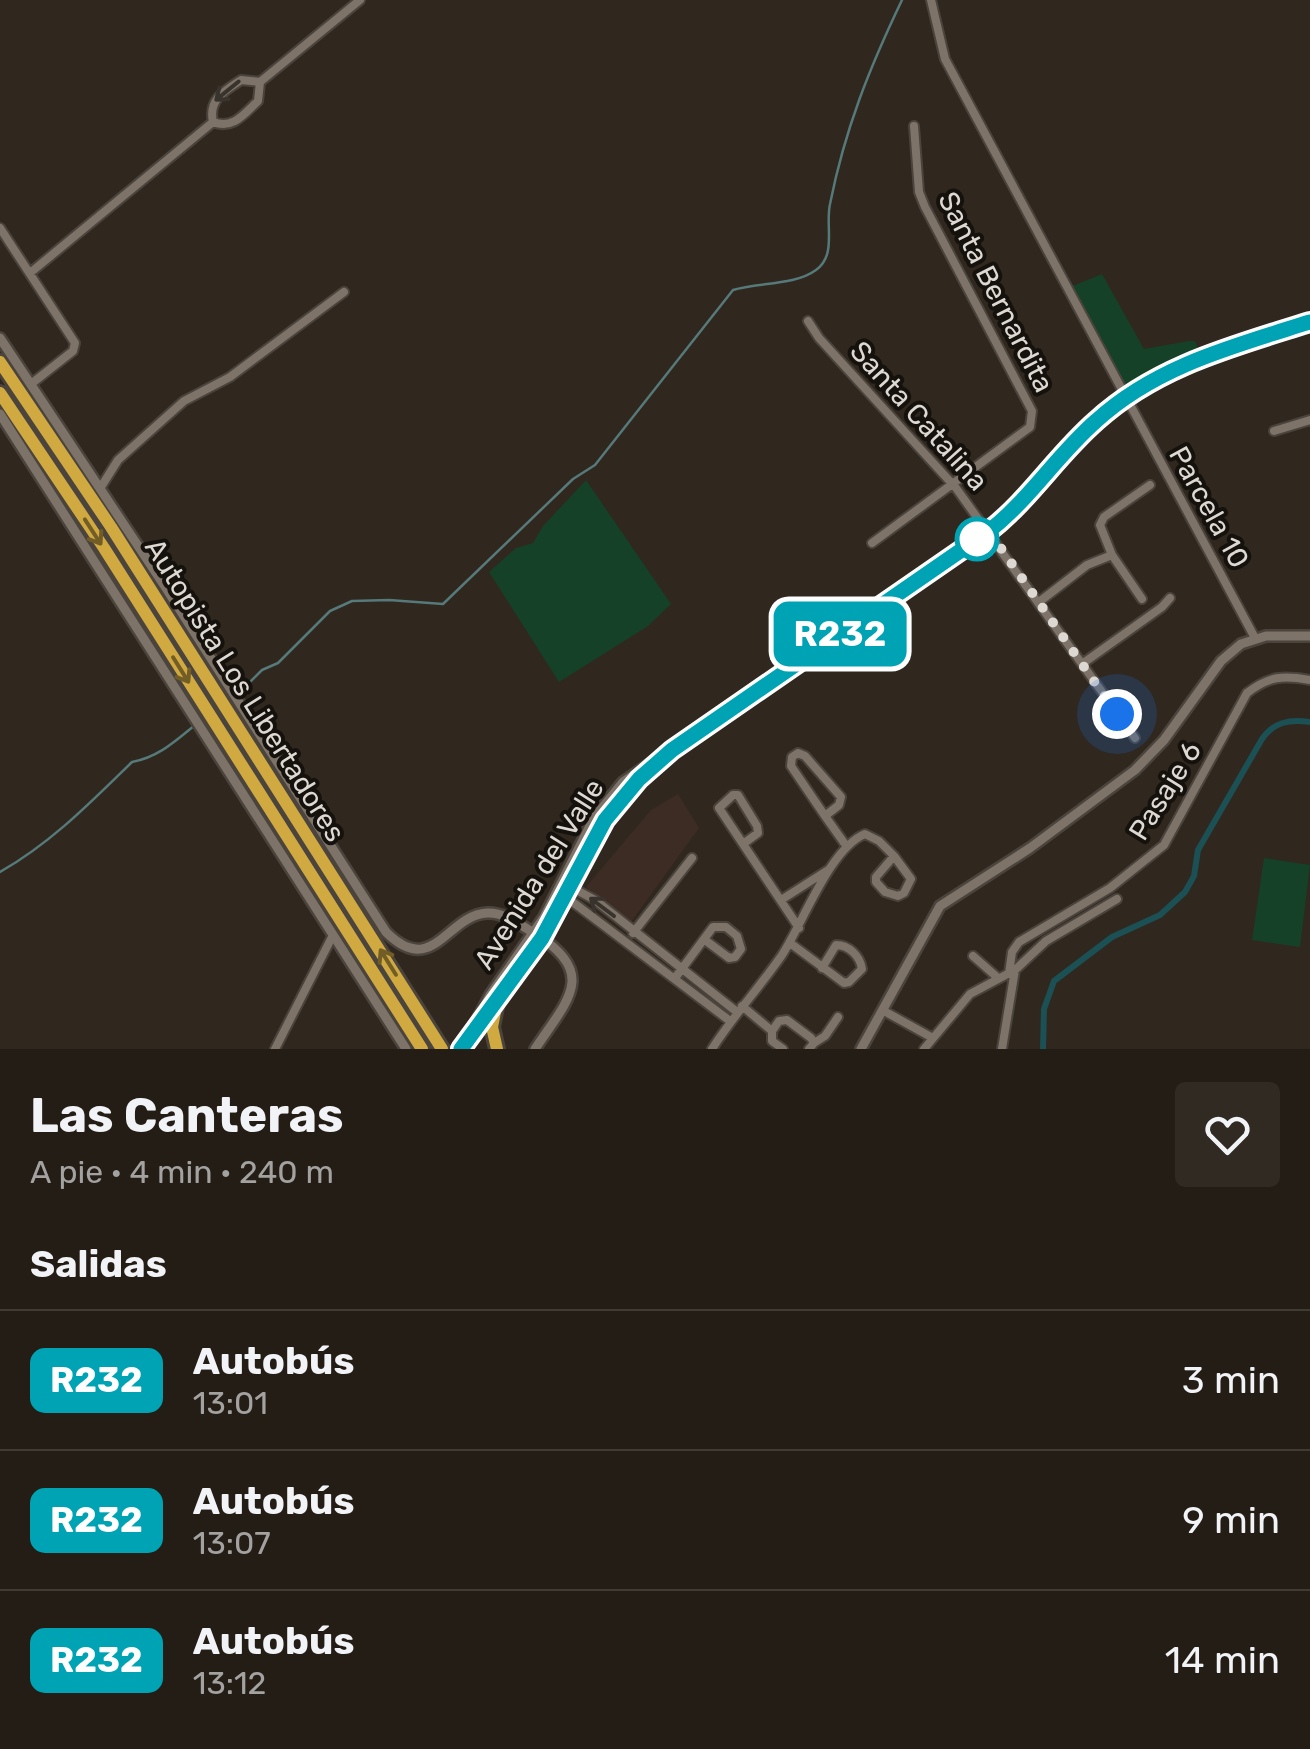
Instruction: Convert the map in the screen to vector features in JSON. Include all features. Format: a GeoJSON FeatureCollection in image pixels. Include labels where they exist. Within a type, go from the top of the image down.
{"type":"FeatureCollection","features":[{"type":"Feature","properties":{"kind":"highway","name":"Autopista Los Libertadores"},"geometry":{"type":"LineString","coordinates":[[0,362],[218,681],[442,1049]]}},
{"type":"Feature","properties":{"kind":"highway","name":"Autopista Los Libertadores"},"geometry":{"type":"LineString","coordinates":[[0,392],[210,729],[422,1049]]}},
{"type":"Feature","properties":{"kind":"highway"},"geometry":{"type":"LineString","coordinates":[[497,1002],[492,1027],[497,1049]]}},
{"type":"Feature","properties":{"kind":"street"},"geometry":{"type":"LineString","coordinates":[[213,122],[223,126],[233,123],[258,101],[260,82],[360,0]]}},
{"type":"Feature","properties":{"kind":"street","name":"Parcela 10"},"geometry":{"type":"LineString","coordinates":[[931,0],[945,59],[1255,638]]}},
{"type":"Feature","properties":{"kind":"street"},"geometry":{"type":"LineString","coordinates":[[213,122],[211,106],[217,98],[241,80],[260,82]]}},
{"type":"Feature","properties":{"kind":"street"},"geometry":{"type":"LineString","coordinates":[[30,273],[213,122]]}},
{"type":"Feature","properties":{"kind":"street","name":"Santa Bernardita"},"geometry":{"type":"LineString","coordinates":[[914,126],[919,192],[1033,418],[1030,427],[953,484]]}},
{"type":"Feature","properties":{"kind":"street"},"geometry":{"type":"LineString","coordinates":[[0,228],[75,343],[73,351],[32,384]]}},
{"type":"Feature","properties":{"kind":"street"},"geometry":{"type":"LineString","coordinates":[[100,488],[115,462],[184,401],[230,376],[344,292]]}},
{"type":"Feature","properties":{"kind":"street","name":"Santa Catalina"},"geometry":{"type":"LineString","coordinates":[[808,321],[818,338],[953,484],[1134,738]]}},
{"type":"Feature","properties":{"kind":"street","name":"Avenida del Valle"},"geometry":{"type":"LineString","coordinates":[[463,1046],[497,1002],[538,935],[608,799],[632,775],[989,531],[1026,499],[1078,437],[1124,397],[1197,359],[1310,322]]}},
{"type":"Feature","properties":{"kind":"street"},"geometry":{"type":"LineString","coordinates":[[0,338],[100,488],[218,681]]}},
{"type":"Feature","properties":{"kind":"street"},"geometry":{"type":"LineString","coordinates":[[0,414],[192,700]]}},
{"type":"Feature","properties":{"kind":"street"},"geometry":{"type":"LineString","coordinates":[[1274,431],[1310,420]]}},
{"type":"Feature","properties":{"kind":"street"},"geometry":{"type":"LineString","coordinates":[[0,424],[36,470]]}},
{"type":"Feature","properties":{"kind":"street"},"geometry":{"type":"LineString","coordinates":[[872,543],[953,484]]}},
{"type":"Feature","properties":{"kind":"street"},"geometry":{"type":"LineString","coordinates":[[1142,599],[1100,530],[1101,520],[1150,485]]}},
{"type":"Feature","properties":{"kind":"street"},"geometry":{"type":"LineString","coordinates":[[1039,602],[1084,568],[1112,555]]}},
{"type":"Feature","properties":{"kind":"street"},"geometry":{"type":"LineString","coordinates":[[1082,664],[1170,598]]}},
{"type":"Feature","properties":{"kind":"street"},"geometry":{"type":"LineString","coordinates":[[861,1049],[940,906],[1030,848],[1135,770],[1164,740],[1221,662],[1240,644],[1255,638],[1310,636]]}},
{"type":"Feature","properties":{"kind":"street","name":"Pasaje 6"},"geometry":{"type":"LineString","coordinates":[[1002,1049],[1012,952],[1019,942],[1110,888],[1164,845],[1246,693],[1278,676],[1310,680]]}},
{"type":"Feature","properties":{"kind":"street"},"geometry":{"type":"LineString","coordinates":[[237,712],[380,924],[396,941],[412,948],[431,947],[469,919],[488,913],[506,916],[565,956],[572,971],[568,998],[535,1049]]}},
{"type":"Feature","properties":{"kind":"street"},"geometry":{"type":"LineString","coordinates":[[210,729],[406,1049]]}},
{"type":"Feature","properties":{"kind":"street"},"geometry":{"type":"LineString","coordinates":[[825,816],[841,801],[839,793],[805,756],[794,754],[791,766],[825,816],[847,847]]}},
{"type":"Feature","properties":{"kind":"street"},"geometry":{"type":"LineString","coordinates":[[743,844],[758,832],[758,826],[738,796],[732,795],[719,808],[743,844],[781,900],[799,928]]}},
{"type":"Feature","properties":{"kind":"street"},"geometry":{"type":"LineString","coordinates":[[712,1049],[790,943],[847,847],[865,834],[880,841],[894,856],[911,878],[904,894],[898,896],[884,892],[876,882],[894,856]]}},
{"type":"Feature","properties":{"kind":"street"},"geometry":{"type":"LineString","coordinates":[[627,941],[692,858]]}},
{"type":"Feature","properties":{"kind":"street"},"geometry":{"type":"LineString","coordinates":[[781,900],[832,868]]}},
{"type":"Feature","properties":{"kind":"street"},"geometry":{"type":"LineString","coordinates":[[564,889],[634,932],[772,1031]]}},
{"type":"Feature","properties":{"kind":"street"},"geometry":{"type":"LineString","coordinates":[[564,889],[730,1021]]}},
{"type":"Feature","properties":{"kind":"street"},"geometry":{"type":"LineString","coordinates":[[928,1043],[961,1001],[1012,972],[1046,941],[1116,899]]}},
{"type":"Feature","properties":{"kind":"street"},"geometry":{"type":"LineString","coordinates":[[675,978],[713,928],[726,927],[737,936],[741,950],[730,958],[705,940]]}},
{"type":"Feature","properties":{"kind":"street"},"geometry":{"type":"LineString","coordinates":[[276,1049],[333,935]]}},
{"type":"Feature","properties":{"kind":"street","name":"Avenida del Valle"},"geometry":{"type":"LineString","coordinates":[[463,1046],[490,995],[538,935]]}},
{"type":"Feature","properties":{"kind":"street"},"geometry":{"type":"LineString","coordinates":[[790,943],[822,968],[844,983],[862,969],[859,958],[842,945],[836,945],[822,968]]}},
{"type":"Feature","properties":{"kind":"street"},"geometry":{"type":"LineString","coordinates":[[973,956],[998,978]]}},
{"type":"Feature","properties":{"kind":"street"},"geometry":{"type":"LineString","coordinates":[[884,1011],[938,1049]]}},
{"type":"Feature","properties":{"kind":"street"},"geometry":{"type":"LineString","coordinates":[[811,1046],[825,1036],[838,1017]]}},
{"type":"Feature","properties":{"kind":"street"},"geometry":{"type":"LineString","coordinates":[[783,1049],[772,1041],[770,1034],[779,1022],[787,1020],[811,1038],[811,1046]]}},
{"type":"Feature","properties":{"kind":"shaded area"},"geometry":{"type":"Polygon","coordinates":[[[678,794],[699,828],[631,922],[586,887],[651,810],[678,794]]]}},
{"type":"Feature","properties":{"kind":"green space"},"geometry":{"type":"Polygon","coordinates":[[[1102,274],[1144,349],[1195,341],[1199,352],[1123,387],[1070,287],[1102,274]]]}},
{"type":"Feature","properties":{"kind":"green space"},"geometry":{"type":"Polygon","coordinates":[[[586,480],[671,604],[648,626],[559,682],[489,572],[516,548],[533,543],[543,526],[586,480]]]}},
{"type":"Feature","properties":{"kind":"green space"},"geometry":{"type":"Polygon","coordinates":[[[1264,858],[1310,865],[1300,947],[1252,940],[1264,858]]]}},
{"type":"Feature","properties":{"kind":"waterway"},"geometry":{"type":"LineString","coordinates":[[239,693],[262,670],[278,663],[330,611],[352,601],[443,604],[573,479],[595,465],[733,290],[797,279],[822,264],[828,248],[830,204],[843,150],[869,75],[902,0]]}},
{"type":"Feature","properties":{"kind":"waterway"},"geometry":{"type":"LineString","coordinates":[[0,872],[53,835],[132,762],[162,750],[204,718]]}},
{"type":"Feature","properties":{"kind":"waterway"},"geometry":{"type":"LineString","coordinates":[[1043,1049],[1044,1009],[1054,981],[1112,937],[1160,915],[1185,892],[1194,876],[1198,850],[1262,739],[1283,723],[1310,722]]}},
{"type":"Feature","properties":{"kind":"bus line","name":"R232"},"geometry":{"type":"LineString","coordinates":[[461,1049],[542,938],[605,820],[639,779],[672,750],[1002,521],[1026,499],[1078,437],[1124,397],[1197,359],[1310,322]]}},
{"type":"Feature","properties":{"kind":"route"},"geometry":{"type":"LineString","coordinates":[[977,539],[989,531],[1117,714]]}}]}
